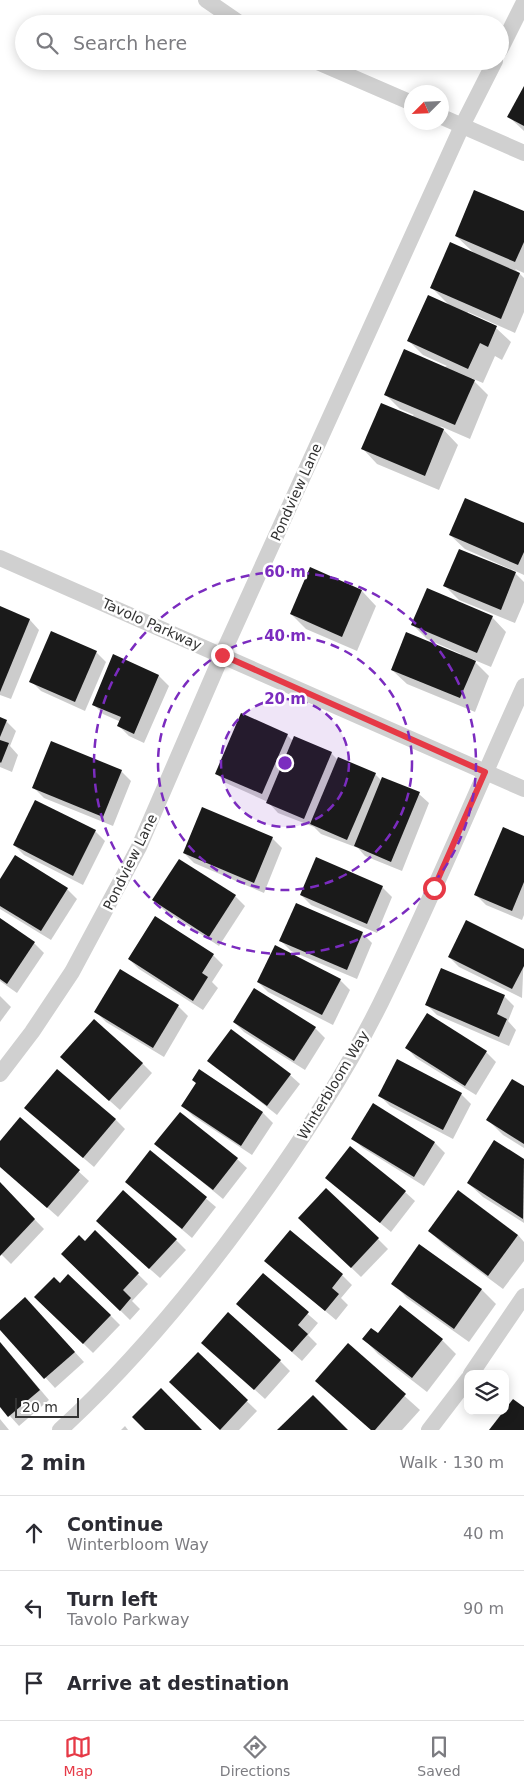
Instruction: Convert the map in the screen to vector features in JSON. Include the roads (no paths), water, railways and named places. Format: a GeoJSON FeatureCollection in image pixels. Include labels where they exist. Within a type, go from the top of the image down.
{"type":"FeatureCollection","features":[{"type":"Feature","properties":{"kind":"street"},"geometry":{"type":"LineString","coordinates":[[206,0],[228,15]]}},
{"type":"Feature","properties":{"kind":"street"},"geometry":{"type":"LineString","coordinates":[[509,32],[524,2]]}},
{"type":"Feature","properties":{"kind":"street"},"geometry":{"type":"LineString","coordinates":[[335,70],[404,100]]}},
{"type":"Feature","properties":{"kind":"street","name":"Pondview Lane"},"geometry":{"type":"LineString","coordinates":[[0,1074],[32,1032],[72,972],[104,916],[139,847],[222,655],[462,126],[490,70]]}},
{"type":"Feature","properties":{"kind":"street"},"geometry":{"type":"LineString","coordinates":[[449,120],[524,153]]}},
{"type":"Feature","properties":{"kind":"street","name":"Tavolo Parkway"},"geometry":{"type":"LineString","coordinates":[[0,558],[524,789]]}},
{"type":"Feature","properties":{"kind":"street","name":"Winterbloom Way"},"geometry":{"type":"LineString","coordinates":[[60,1430],[155,1335],[225,1247],[284,1166],[334,1088],[387,992],[524,686]]}},
{"type":"Feature","properties":{"kind":"street"},"geometry":{"type":"LineString","coordinates":[[474,1370],[524,1296]]}},
{"type":"Feature","properties":{"kind":"street"},"geometry":{"type":"LineString","coordinates":[[429,1430],[464,1384]]}}]}
